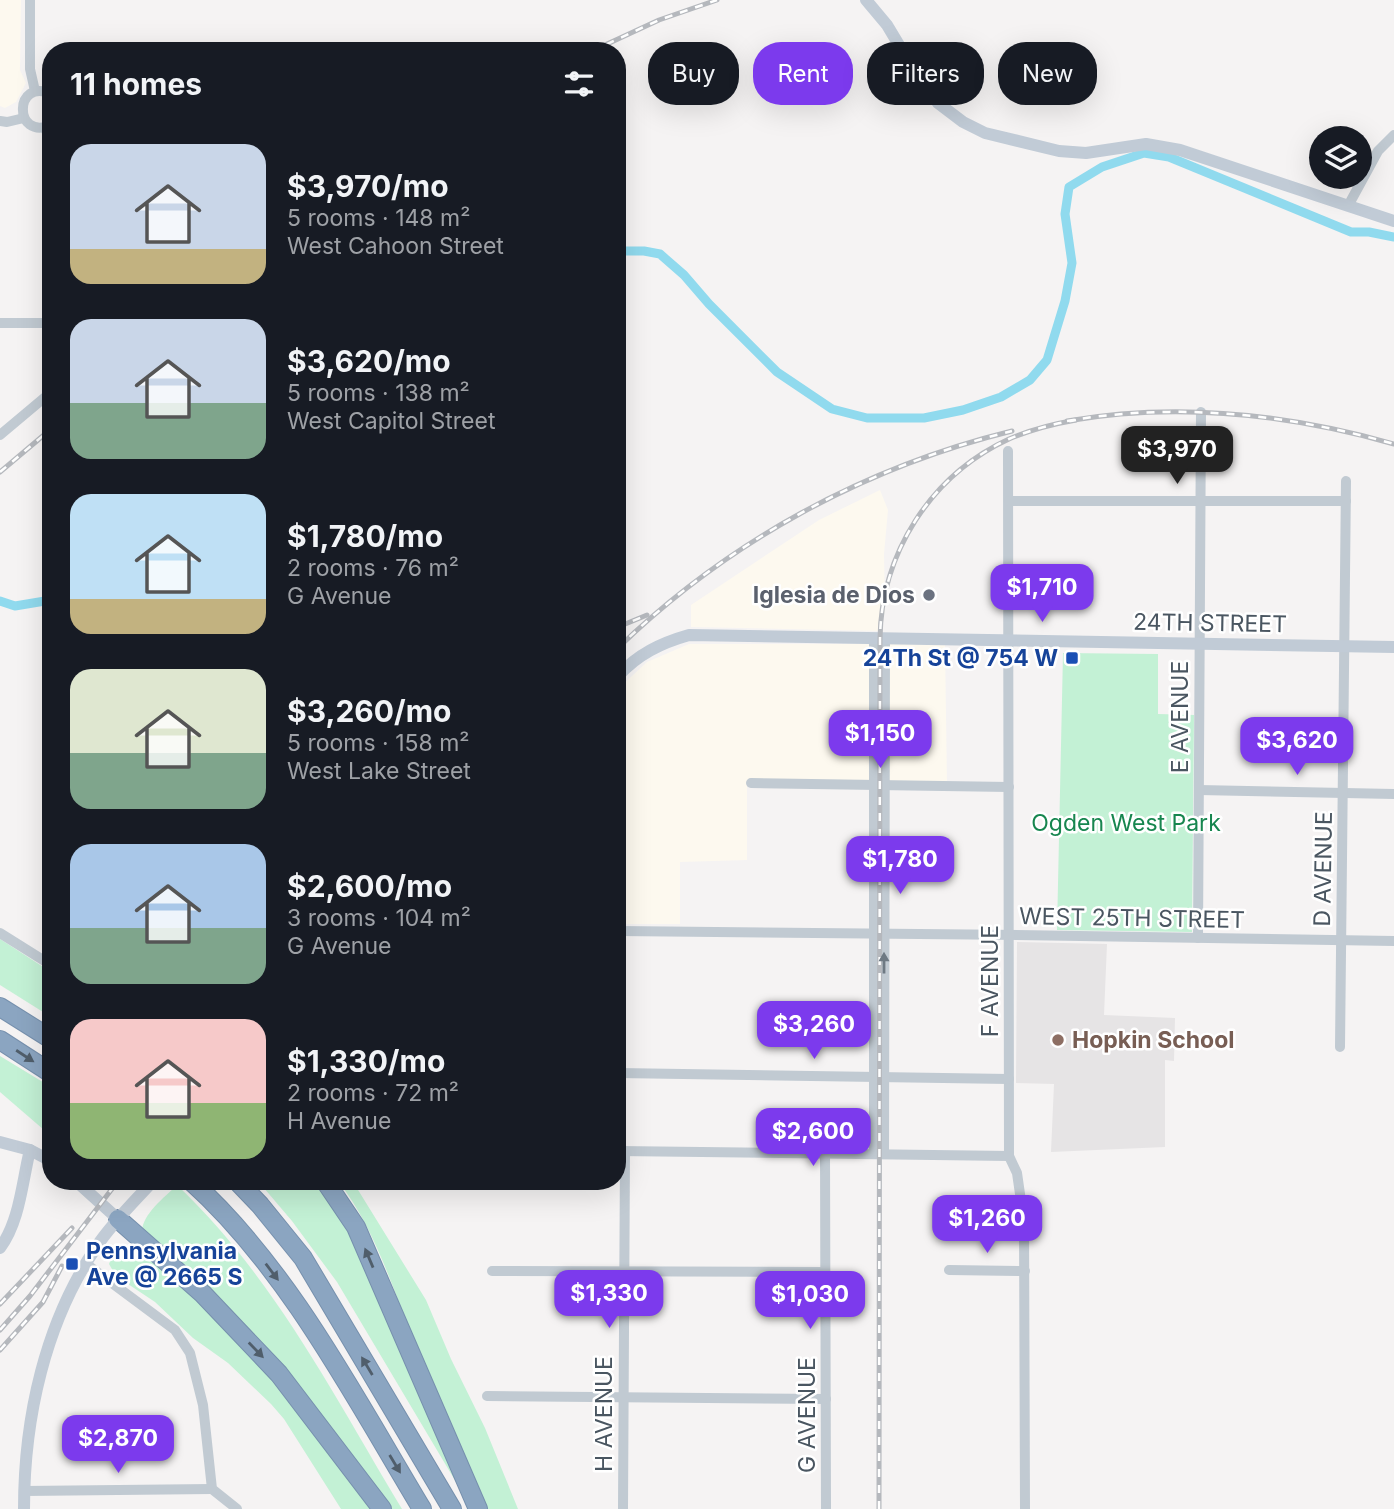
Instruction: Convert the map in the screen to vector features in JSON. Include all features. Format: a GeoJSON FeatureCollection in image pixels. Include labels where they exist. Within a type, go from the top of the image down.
{"type":"FeatureCollection","features":[{"type":"Feature","properties":{"kind":"highway"},"geometry":{"type":"LineString","coordinates":[[0,1007],[42,1033]]}},
{"type":"Feature","properties":{"kind":"highway"},"geometry":{"type":"LineString","coordinates":[[0,1040],[42,1067]]}},
{"type":"Feature","properties":{"kind":"highway"},"geometry":{"type":"LineString","coordinates":[[200,1190],[240,1230],[280,1282],[331,1359],[422,1509]]}},
{"type":"Feature","properties":{"kind":"highway"},"geometry":{"type":"LineString","coordinates":[[246,1190],[303,1258],[452,1509]]}},
{"type":"Feature","properties":{"kind":"highway"},"geometry":{"type":"LineString","coordinates":[[331,1190],[356,1227],[478,1509]]}},
{"type":"Feature","properties":{"kind":"highway"},"geometry":{"type":"LineString","coordinates":[[118,1219],[203,1294],[279,1374],[382,1509]]}},
{"type":"Feature","properties":{"kind":"street"},"geometry":{"type":"LineString","coordinates":[[30,0],[30,69],[35,91]]}},
{"type":"Feature","properties":{"kind":"street"},"geometry":{"type":"LineString","coordinates":[[866,0],[887,26],[938,103],[963,122],[985,133],[1059,151],[1086,153],[1146,144],[1180,150],[1394,221]]}},
{"type":"Feature","properties":{"kind":"street"},"geometry":{"type":"LineString","coordinates":[[42,92],[35,91],[30,94],[23,104],[24,118],[34,127],[42,126]]}},
{"type":"Feature","properties":{"kind":"street"},"geometry":{"type":"LineString","coordinates":[[0,121],[24,118]]}},
{"type":"Feature","properties":{"kind":"street"},"geometry":{"type":"LineString","coordinates":[[1348,206],[1378,151],[1394,135]]}},
{"type":"Feature","properties":{"kind":"street"},"geometry":{"type":"LineString","coordinates":[[0,323],[42,323]]}},
{"type":"Feature","properties":{"kind":"street"},"geometry":{"type":"LineString","coordinates":[[0,435],[42,400]]}},
{"type":"Feature","properties":{"kind":"street","name":"E AVENUE"},"geometry":{"type":"LineString","coordinates":[[1198,938],[1201,412]]}},
{"type":"Feature","properties":{"kind":"street","name":"F AVENUE"},"geometry":{"type":"LineString","coordinates":[[1008,451],[1009,1156],[1017,1173],[1024,1222],[1026,1509]]}},
{"type":"Feature","properties":{"kind":"street","name":"D AVENUE"},"geometry":{"type":"LineString","coordinates":[[1340,1047],[1346,481]]}},
{"type":"Feature","properties":{"kind":"street"},"geometry":{"type":"LineString","coordinates":[[1009,501],[1346,501]]}},
{"type":"Feature","properties":{"kind":"street","name":"24TH STREET"},"geometry":{"type":"LineString","coordinates":[[626,669],[643,653],[662,643],[690,635],[1394,647]]}},
{"type":"Feature","properties":{"kind":"street"},"geometry":{"type":"LineString","coordinates":[[879,1154],[880,638]]}},
{"type":"Feature","properties":{"kind":"street"},"geometry":{"type":"LineString","coordinates":[[751,783],[1009,787]]}},
{"type":"Feature","properties":{"kind":"street"},"geometry":{"type":"LineString","coordinates":[[1199,790],[1394,794]]}},
{"type":"Feature","properties":{"kind":"street","name":"WEST 25TH STREET"},"geometry":{"type":"LineString","coordinates":[[626,931],[879,932],[1394,941]]}},
{"type":"Feature","properties":{"kind":"street"},"geometry":{"type":"LineString","coordinates":[[0,933],[42,959]]}},
{"type":"Feature","properties":{"kind":"street"},"geometry":{"type":"LineString","coordinates":[[626,1073],[1009,1079]]}},
{"type":"Feature","properties":{"kind":"street"},"geometry":{"type":"LineString","coordinates":[[0,1142],[42,1156]]}},
{"type":"Feature","properties":{"kind":"street"},"geometry":{"type":"LineString","coordinates":[[0,1248],[14,1222],[30,1150]]}},
{"type":"Feature","properties":{"kind":"street"},"geometry":{"type":"LineString","coordinates":[[626,1151],[1009,1156]]}},
{"type":"Feature","properties":{"kind":"street","name":"G AVENUE"},"geometry":{"type":"LineString","coordinates":[[825,1153],[826,1509]]}},
{"type":"Feature","properties":{"kind":"street"},"geometry":{"type":"LineString","coordinates":[[86,1190],[118,1219]]}},
{"type":"Feature","properties":{"kind":"street"},"geometry":{"type":"LineString","coordinates":[[24,1509],[26,1448],[35,1392],[52,1337],[85,1263],[118,1219],[145,1190]]}},
{"type":"Feature","properties":{"kind":"street","name":"H AVENUE"},"geometry":{"type":"LineString","coordinates":[[622,1190],[623,1509]]}},
{"type":"Feature","properties":{"kind":"street"},"geometry":{"type":"LineString","coordinates":[[85,1263],[175,1330],[190,1353],[203,1405],[212,1489]]}},
{"type":"Feature","properties":{"kind":"street"},"geometry":{"type":"LineString","coordinates":[[492,1270],[825,1272]]}},
{"type":"Feature","properties":{"kind":"street"},"geometry":{"type":"LineString","coordinates":[[948,1270],[1025,1271]]}},
{"type":"Feature","properties":{"kind":"street"},"geometry":{"type":"LineString","coordinates":[[487,1396],[826,1399]]}},
{"type":"Feature","properties":{"kind":"street"},"geometry":{"type":"LineString","coordinates":[[24,1491],[212,1489],[237,1509]]}},
{"type":"Feature","properties":{"kind":"shaded area"},"geometry":{"type":"Polygon","coordinates":[[[0,0],[21,0],[20,70],[26,83],[16,102],[5,108],[0,106],[0,0]]]}},
{"type":"Feature","properties":{"kind":"shaded area"},"geometry":{"type":"Polygon","coordinates":[[[880,490],[888,510],[884,554],[885,609],[881,631],[691,627],[691,605],[819,520],[880,490]]]}},
{"type":"Feature","properties":{"kind":"shaded area"},"geometry":{"type":"Polygon","coordinates":[[[689,644],[945,644],[947,784],[747,786],[747,860],[680,862],[680,924],[626,924],[626,682],[647,662],[689,644]]]}},
{"type":"Feature","properties":{"kind":"shaded area"},"geometry":{"type":"Polygon","coordinates":[[[1017,942],[1107,944],[1104,1015],[1175,1018],[1174,1061],[1165,1060],[1165,1147],[1051,1152],[1054,1084],[1016,1083],[1017,942]]]}},
{"type":"Feature","properties":{"kind":"green space","name":"Ogden West Park"},"geometry":{"type":"Polygon","coordinates":[[[1063,653],[1158,654],[1158,714],[1194,715],[1192,932],[1057,930],[1063,653]]]}},
{"type":"Feature","properties":{"kind":"green space"},"geometry":{"type":"Polygon","coordinates":[[[0,939],[42,966],[42,1011],[0,985],[0,939]]]}},
{"type":"Feature","properties":{"kind":"green space"},"geometry":{"type":"Polygon","coordinates":[[[0,1056],[42,1082],[42,1128],[0,1092],[0,1056]]]}},
{"type":"Feature","properties":{"kind":"green space"},"geometry":{"type":"Polygon","coordinates":[[[172,1190],[182,1190],[244,1259],[327,1381],[402,1509],[387,1509],[142,1232],[150,1212],[172,1190]]]}},
{"type":"Feature","properties":{"kind":"green space"},"geometry":{"type":"Polygon","coordinates":[[[266,1190],[325,1190],[343,1216],[472,1509],[337,1282],[266,1190]]]}},
{"type":"Feature","properties":{"kind":"green space"},"geometry":{"type":"Polygon","coordinates":[[[344,1190],[358,1190],[426,1300],[485,1428],[518,1509],[487,1509],[379,1253],[344,1190]]]}},
{"type":"Feature","properties":{"kind":"green space"},"geometry":{"type":"Polygon","coordinates":[[[129,1246],[139,1246],[256,1355],[374,1509],[341,1509],[284,1419],[271,1404],[228,1363],[193,1338],[155,1302],[116,1276],[109,1264],[111,1259],[121,1249],[123,1251],[129,1246]]]}},
{"type":"Feature","properties":{"kind":"waterway"},"geometry":{"type":"LineString","coordinates":[[626,251],[660,254],[684,275],[777,372],[832,409],[867,418],[924,418],[963,410],[1001,397],[1030,380],[1047,360],[1065,301],[1072,263],[1065,214],[1069,187],[1102,167],[1144,153],[1169,157],[1351,232],[1394,237]]}},
{"type":"Feature","properties":{"kind":"waterway"},"geometry":{"type":"LineString","coordinates":[[0,601],[15,606],[42,602]]}},
{"type":"Feature","properties":{"kind":"railway"},"geometry":{"type":"LineString","coordinates":[[611,42],[659,20],[717,0]]}},
{"type":"Feature","properties":{"kind":"railway"},"geometry":{"type":"LineString","coordinates":[[1067,421],[1149,412],[1232,414],[1314,425],[1394,444]]}},
{"type":"Feature","properties":{"kind":"railway"},"geometry":{"type":"LineString","coordinates":[[879,1509],[880,639],[883,607],[901,547],[934,495],[956,473],[981,454],[1009,439],[1076,420]]}},
{"type":"Feature","properties":{"kind":"railway"},"geometry":{"type":"LineString","coordinates":[[626,641],[705,574],[801,513],[904,465],[957,446],[1012,431]]}},
{"type":"Feature","properties":{"kind":"railway"},"geometry":{"type":"LineString","coordinates":[[0,472],[42,437]]}},
{"type":"Feature","properties":{"kind":"railway"},"geometry":{"type":"LineString","coordinates":[[626,624],[647,615]]}},
{"type":"Feature","properties":{"kind":"railway"},"geometry":{"type":"LineString","coordinates":[[0,1330],[30,1296],[111,1190]]}},
{"type":"Feature","properties":{"kind":"railway"},"geometry":{"type":"LineString","coordinates":[[0,1304],[72,1228]]}},
{"type":"Feature","properties":{"kind":"railway"},"geometry":{"type":"LineString","coordinates":[[0,1350],[43,1302],[62,1266]]}},
{"type":"Feature","properties":{"kind":"place","name":"Iglesia de Dios"},"geometry":{"type":"Point","coordinates":[929,595]}},
{"type":"Feature","properties":{"kind":"place","name":"24Th St @ 754 W"},"geometry":{"type":"Point","coordinates":[1072,658]}},
{"type":"Feature","properties":{"kind":"place","name":"Hopkin School"},"geometry":{"type":"Point","coordinates":[1058,1040]}},
{"type":"Feature","properties":{"kind":"place","name":"Pennsylvania Ave @ 2665 S"},"geometry":{"type":"Point","coordinates":[72,1264]}}]}
